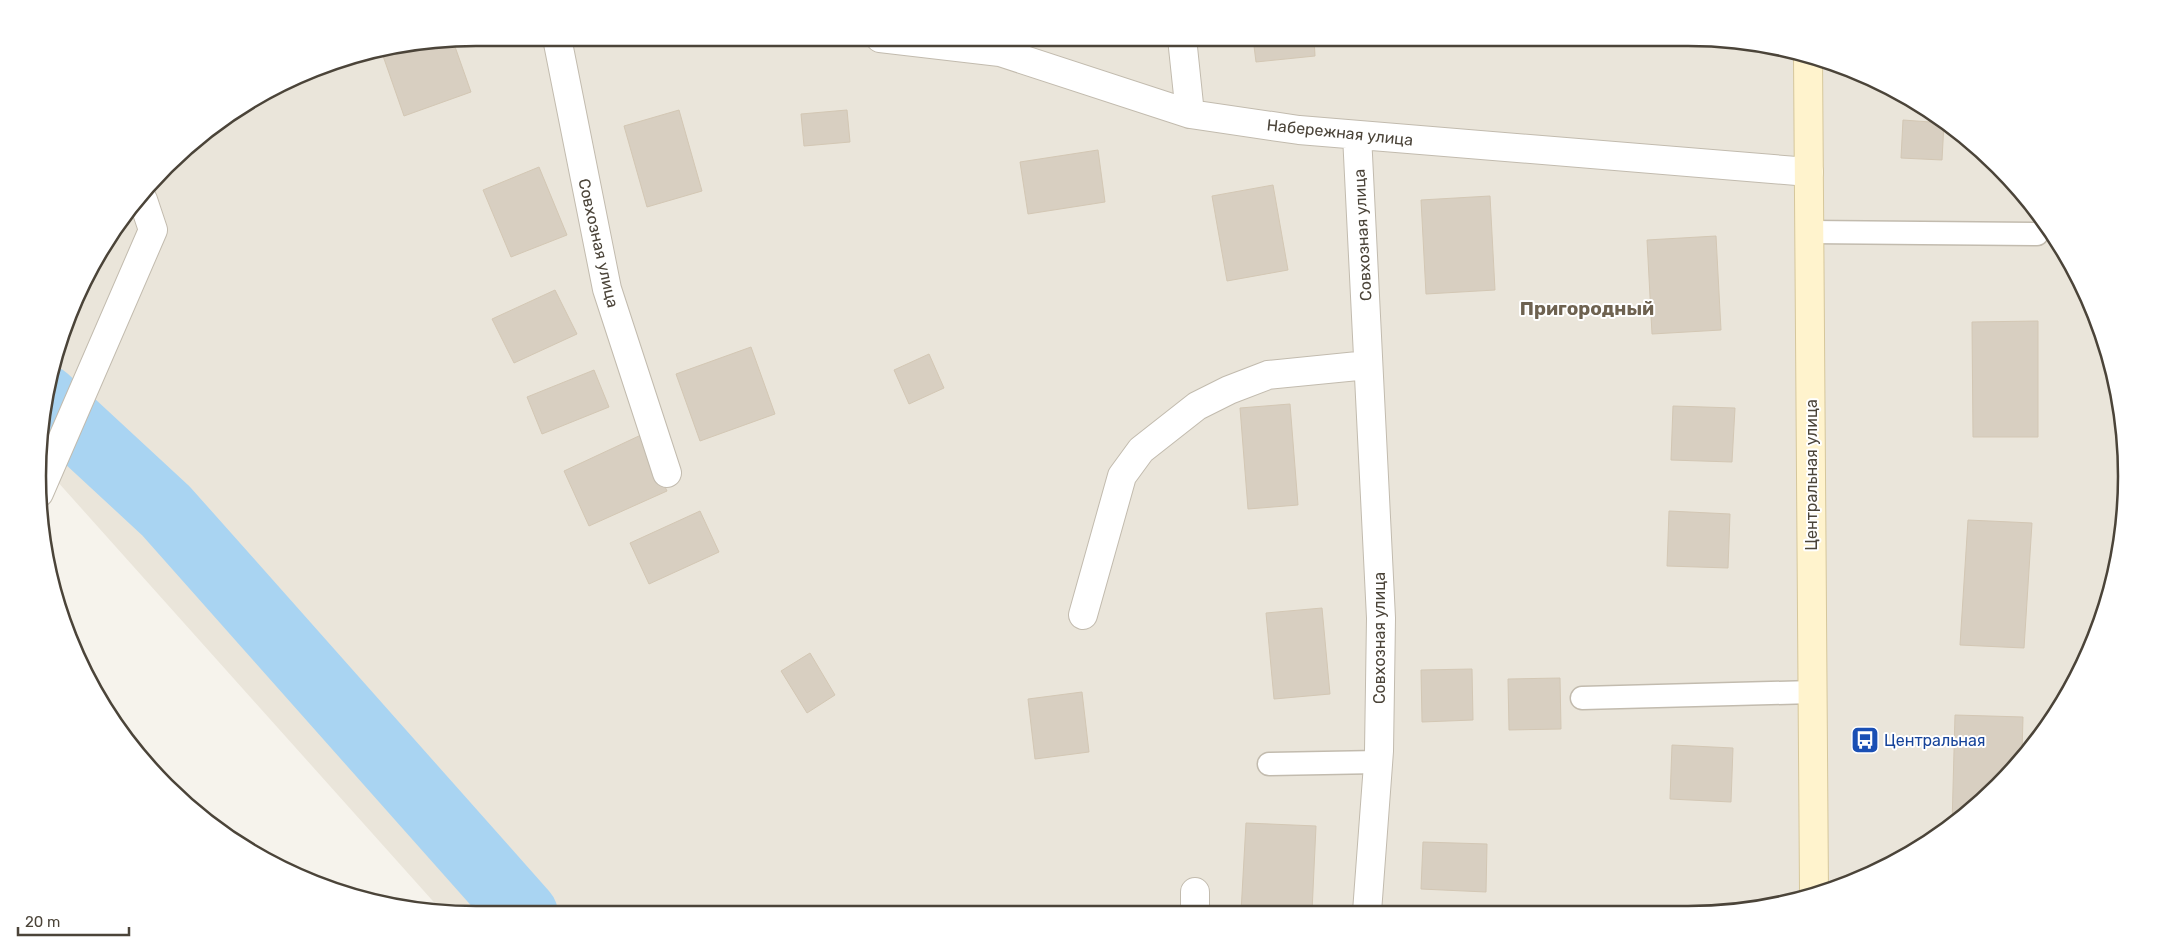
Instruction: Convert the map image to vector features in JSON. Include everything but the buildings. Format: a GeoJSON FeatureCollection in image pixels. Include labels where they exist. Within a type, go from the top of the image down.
{"type":"FeatureCollection","features":[{"type":"Feature","properties":{"kind":"street","name":"Совхозная улица"},"geometry":{"type":"LineString","coordinates":[[559,46],[607,289],[668,473]]}},
{"type":"Feature","properties":{"kind":"street","name":"Набережная улица"},"geometry":{"type":"LineString","coordinates":[[994,46],[1190,114],[1299,130],[1809,172]]}},
{"type":"Feature","properties":{"kind":"street"},"geometry":{"type":"LineString","coordinates":[[1183,46],[1190,114]]}},
{"type":"Feature","properties":{"kind":"street","name":"Центральная улица"},"geometry":{"type":"LineString","coordinates":[[1808,64],[1814,887]]}},
{"type":"Feature","properties":{"kind":"street","name":"Совхозная улица"},"geometry":{"type":"LineString","coordinates":[[1357,135],[1381,618],[1378,762],[1367,906]]}},
{"type":"Feature","properties":{"kind":"street"},"geometry":{"type":"LineString","coordinates":[[46,477],[153,230],[144,203]]}},
{"type":"Feature","properties":{"kind":"street"},"geometry":{"type":"LineString","coordinates":[[1083,616],[1122,476],[1141,450],[1197,406],[1229,390],[1268,375],[1368,365]]}},
{"type":"Feature","properties":{"kind":"lane"},"geometry":{"type":"LineString","coordinates":[[1810,232],[2037,234]]}},
{"type":"Feature","properties":{"kind":"lane"},"geometry":{"type":"LineString","coordinates":[[1582,698],[1812,692]]}},
{"type":"Feature","properties":{"kind":"lane"},"geometry":{"type":"LineString","coordinates":[[1269,764],[1378,762]]}},
{"type":"Feature","properties":{"kind":"shaded area"},"geometry":{"type":"Polygon","coordinates":[[[476,46],[1688,46],[1744,50],[1799,61],[1852,79],[1903,104],[1950,135],[1992,172],[2029,214],[2060,261],[2085,312],[2095,338],[2103,365],[2114,420],[2118,476],[2117,504],[2114,532],[2103,587],[2095,614],[2073,666],[2060,691],[2029,738],[1992,780],[1971,799],[1950,817],[1903,848],[1852,873],[1826,883],[1799,891],[1744,902],[1688,906],[476,906],[435,904],[46,469],[50,420],[61,365],[69,338],[79,312],[104,261],[135,214],[172,172],[214,135],[261,104],[312,79],[338,69],[365,61],[420,50],[476,46]]]}},
{"type":"Feature","properties":{"kind":"waterway"},"geometry":{"type":"LineString","coordinates":[[53,406],[166,511],[517,906]]}},
{"type":"Feature","properties":{"kind":"place","name":"Центральная"},"geometry":{"type":"Point","coordinates":[1865,740]}},
{"type":"Feature","properties":{"kind":"district","name":"Пригородный"},"geometry":{"type":"Point","coordinates":[1587,308]}}]}
